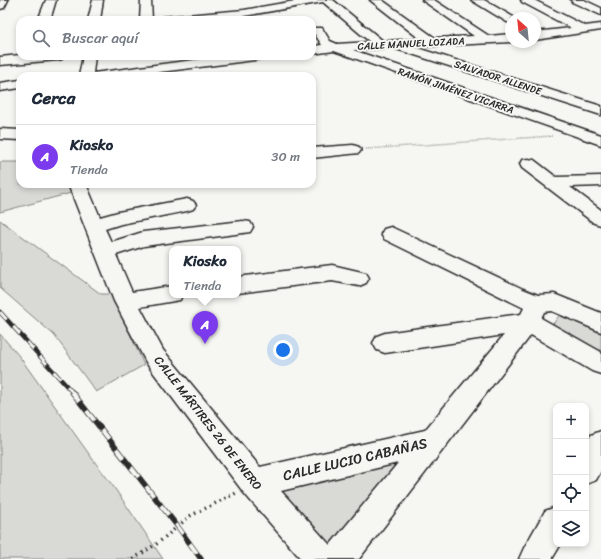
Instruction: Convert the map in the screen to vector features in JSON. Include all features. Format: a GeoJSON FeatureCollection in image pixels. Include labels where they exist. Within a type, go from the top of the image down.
{"type":"FeatureCollection","features":[{"type":"Feature","properties":{"kind":"street"},"geometry":{"type":"LineString","coordinates":[[0,6],[3,0]]}},
{"type":"Feature","properties":{"kind":"street"},"geometry":{"type":"LineString","coordinates":[[45,16],[51,0]]}},
{"type":"Feature","properties":{"kind":"street"},"geometry":{"type":"LineString","coordinates":[[95,16],[98,0]]}},
{"type":"Feature","properties":{"kind":"street"},"geometry":{"type":"LineString","coordinates":[[146,0],[146,16]]}},
{"type":"Feature","properties":{"kind":"street"},"geometry":{"type":"LineString","coordinates":[[196,15],[245,16],[282,3],[319,0]]}},
{"type":"Feature","properties":{"kind":"street"},"geometry":{"type":"LineString","coordinates":[[327,0],[381,45]]}},
{"type":"Feature","properties":{"kind":"street"},"geometry":{"type":"LineString","coordinates":[[375,0],[432,42]]}},
{"type":"Feature","properties":{"kind":"street"},"geometry":{"type":"LineString","coordinates":[[427,0],[486,39]]}},
{"type":"Feature","properties":{"kind":"street"},"geometry":{"type":"LineString","coordinates":[[476,0],[505,17]]}},
{"type":"Feature","properties":{"kind":"street"},"geometry":{"type":"LineString","coordinates":[[526,0],[585,30]]}},
{"type":"Feature","properties":{"kind":"street"},"geometry":{"type":"LineString","coordinates":[[576,0],[601,12]]}},
{"type":"Feature","properties":{"kind":"street"},"geometry":{"type":"LineString","coordinates":[[267,9],[283,16]]}},
{"type":"Feature","properties":{"kind":"street"},"geometry":{"type":"LineString","coordinates":[[541,35],[601,27]]}},
{"type":"Feature","properties":{"kind":"street"},"geometry":{"type":"LineString","coordinates":[[316,29],[336,36],[353,46]]}},
{"type":"Feature","properties":{"kind":"street","name":"RAMÓN JIMÉNEZ VICARRA"},"geometry":{"type":"LineString","coordinates":[[316,30],[326,43],[336,48],[601,140]]}},
{"type":"Feature","properties":{"kind":"street","name":"CALLE MANUEL LOZADA"},"geometry":{"type":"LineString","coordinates":[[316,50],[353,46],[505,38]]}},
{"type":"Feature","properties":{"kind":"street","name":"SALVADOR ALLENDE"},"geometry":{"type":"LineString","coordinates":[[394,44],[601,111]]}},
{"type":"Feature","properties":{"kind":"street"},"geometry":{"type":"LineString","coordinates":[[0,61],[16,59]]}},
{"type":"Feature","properties":{"kind":"street"},"geometry":{"type":"LineString","coordinates":[[87,72],[88,60]]}},
{"type":"Feature","properties":{"kind":"street"},"geometry":{"type":"LineString","coordinates":[[146,60],[146,70]]}},
{"type":"Feature","properties":{"kind":"street"},"geometry":{"type":"LineString","coordinates":[[130,72],[197,60]]}},
{"type":"Feature","properties":{"kind":"street"},"geometry":{"type":"LineString","coordinates":[[0,87],[16,85]]}},
{"type":"Feature","properties":{"kind":"street"},"geometry":{"type":"LineString","coordinates":[[0,134],[16,135]]}},
{"type":"Feature","properties":{"kind":"street"},"geometry":{"type":"LineString","coordinates":[[316,153],[353,150]]}},
{"type":"Feature","properties":{"kind":"street"},"geometry":{"type":"LineString","coordinates":[[528,164],[601,219]]}},
{"type":"Feature","properties":{"kind":"street"},"geometry":{"type":"LineString","coordinates":[[550,182],[601,181]]}},
{"type":"Feature","properties":{"kind":"street","name":"CALLE MÁRTIRES 26 DE ENERO"},"geometry":{"type":"LineString","coordinates":[[79,188],[125,301],[155,357],[254,483],[322,559]]}},
{"type":"Feature","properties":{"kind":"street"},"geometry":{"type":"LineString","coordinates":[[94,226],[118,218],[187,205]]}},
{"type":"Feature","properties":{"kind":"street"},"geometry":{"type":"LineString","coordinates":[[105,250],[144,239],[243,227]]}},
{"type":"Feature","properties":{"kind":"street"},"geometry":{"type":"LineString","coordinates":[[391,234],[532,313],[601,364]]}},
{"type":"Feature","properties":{"kind":"street"},"geometry":{"type":"LineString","coordinates":[[241,285],[332,272],[359,278]]}},
{"type":"Feature","properties":{"kind":"street"},"geometry":{"type":"LineString","coordinates":[[125,301],[169,294]]}},
{"type":"Feature","properties":{"kind":"street"},"geometry":{"type":"LineString","coordinates":[[385,343],[532,313],[554,302],[601,323]]}},
{"type":"Feature","properties":{"kind":"street","name":"CALLE LUCIO CABAÑAS"},"geometry":{"type":"LineString","coordinates":[[339,559],[434,441],[532,313]]}},
{"type":"Feature","properties":{"kind":"street","name":"CALLE LUCIO CABAÑAS"},"geometry":{"type":"LineString","coordinates":[[254,483],[434,441]]}},
{"type":"Feature","properties":{"kind":"street"},"geometry":{"type":"LineString","coordinates":[[589,465],[601,444]]}},
{"type":"Feature","properties":{"kind":"street"},"geometry":{"type":"LineString","coordinates":[[535,559],[553,527]]}},
{"type":"Feature","properties":{"kind":"path"},"geometry":{"type":"LineString","coordinates":[[353,150],[583,134]]}},
{"type":"Feature","properties":{"kind":"path"},"geometry":{"type":"LineString","coordinates":[[133,559],[158,543],[190,516],[254,483]]}},
{"type":"Feature","properties":{"kind":"shaded area"},"geometry":{"type":"Polygon","coordinates":[[[0,162],[16,162],[16,188],[69,188],[71,193],[0,212],[0,162]]]}},
{"type":"Feature","properties":{"kind":"shaded area"},"geometry":{"type":"Polygon","coordinates":[[[0,220],[101,294],[112,294],[144,365],[96,392],[54,335],[0,288],[0,220]]]}},
{"type":"Feature","properties":{"kind":"shaded area"},"geometry":{"type":"Polygon","coordinates":[[[563,310],[601,329],[601,355],[551,327],[563,310]]]}},
{"type":"Feature","properties":{"kind":"shaded area"},"geometry":{"type":"Polygon","coordinates":[[[0,334],[19,356],[113,486],[163,559],[0,559],[0,334]]]}},
{"type":"Feature","properties":{"kind":"shaded area"},"geometry":{"type":"Polygon","coordinates":[[[434,441],[339,559],[254,483],[434,441]]]}},
{"type":"Feature","properties":{"kind":"railway"},"geometry":{"type":"LineString","coordinates":[[0,312],[73,393]]}},
{"type":"Feature","properties":{"kind":"railway"},"geometry":{"type":"LineString","coordinates":[[72,392],[178,527],[201,559]]}},
{"type":"Feature","properties":{"kind":"place","name":"Kiosko"},"geometry":{"type":"Point","coordinates":[205,344]}}]}
